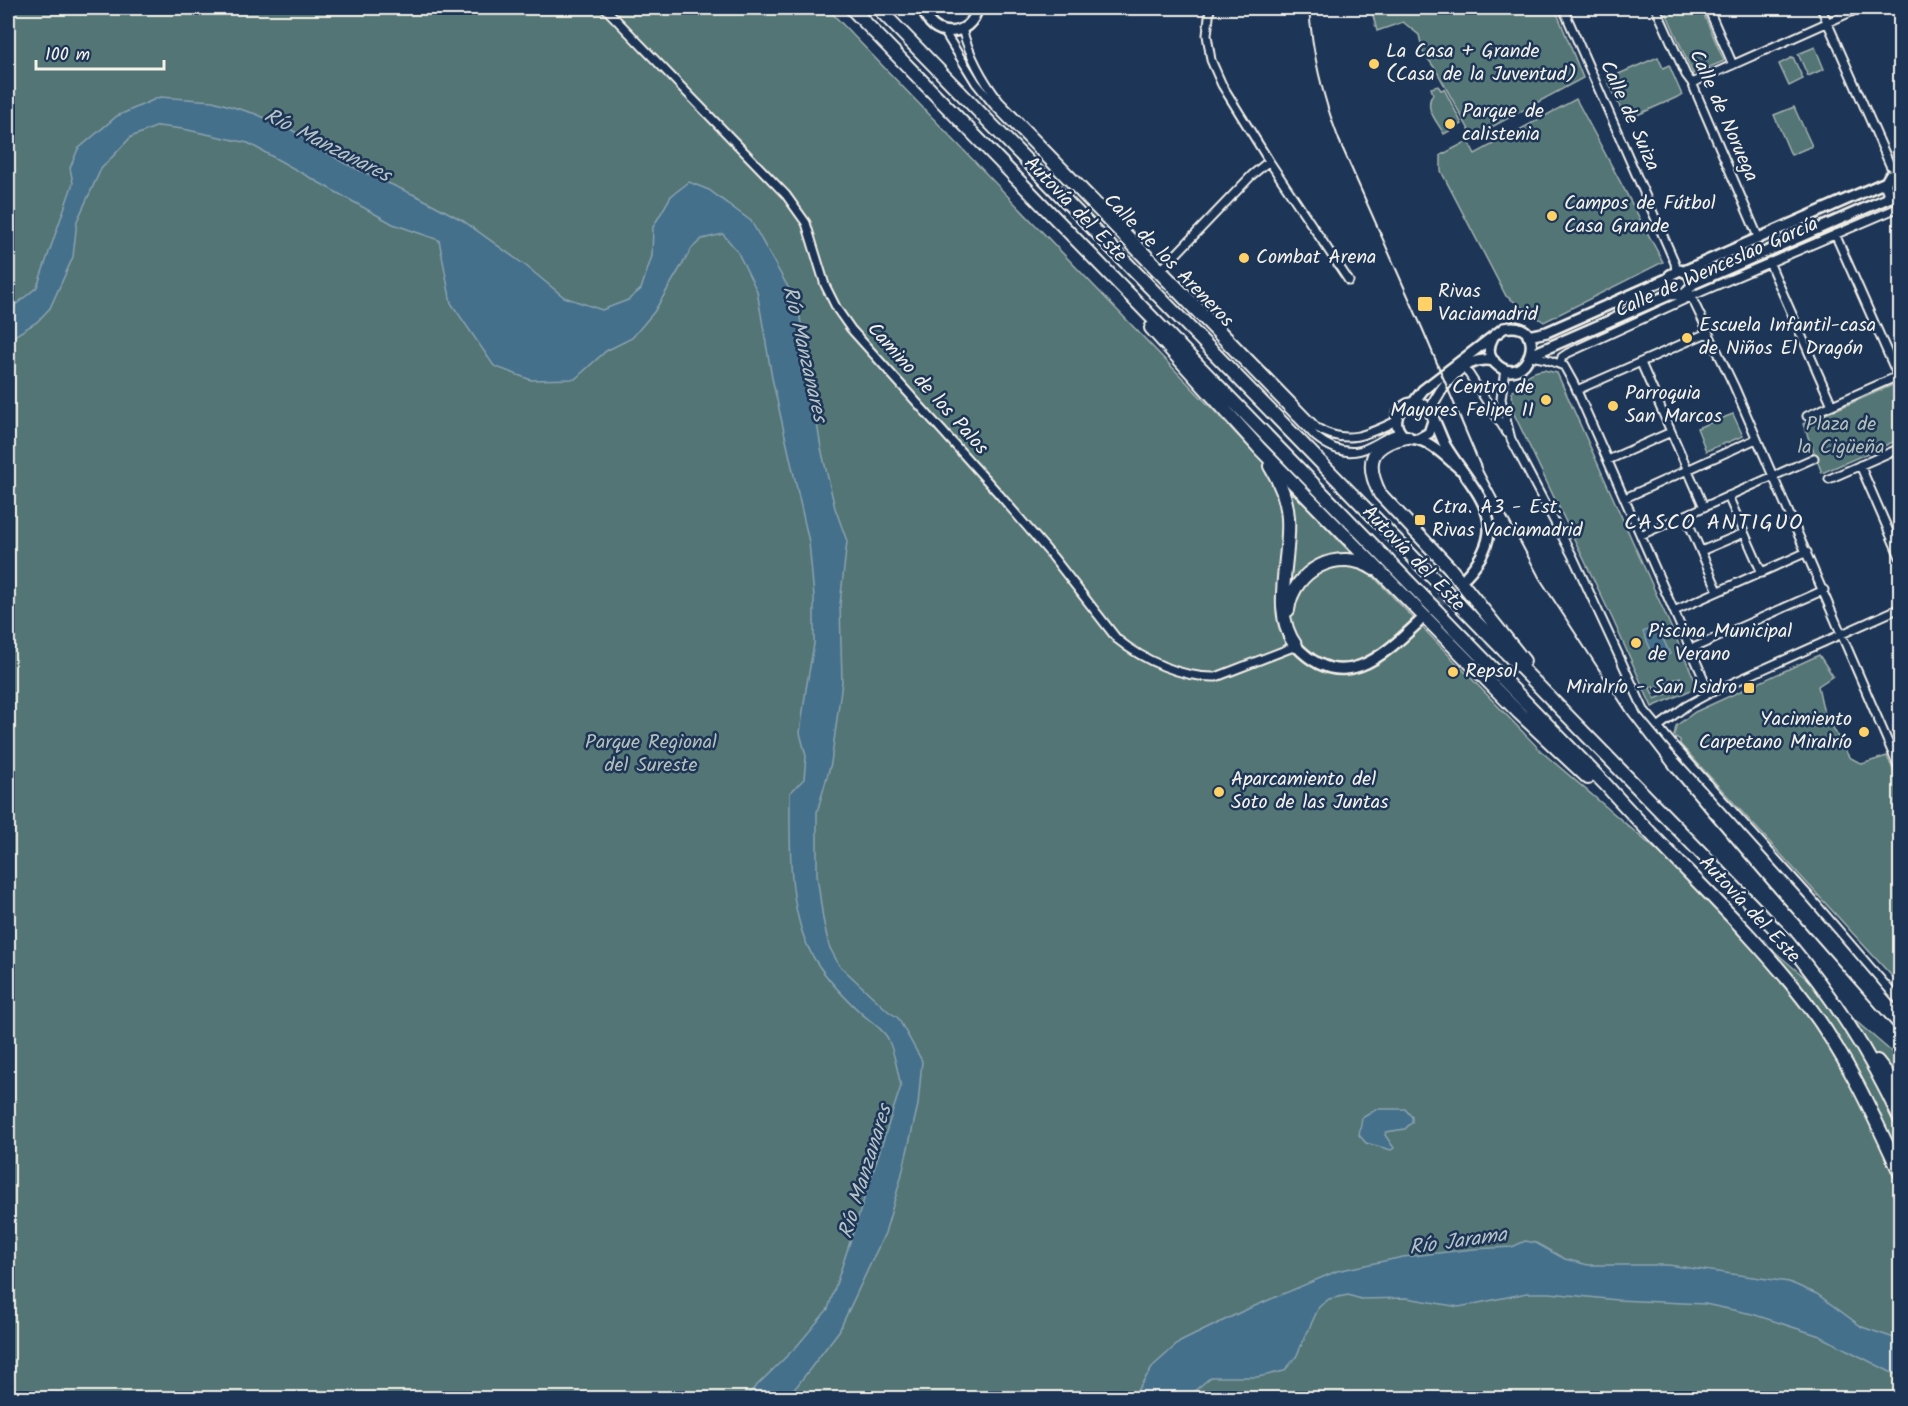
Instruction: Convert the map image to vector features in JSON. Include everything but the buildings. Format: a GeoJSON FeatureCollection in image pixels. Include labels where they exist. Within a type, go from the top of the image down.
{"type":"FeatureCollection","features":[{"type":"Feature","properties":{"kind":"highway","name":"Autovía del Este"},"geometry":{"type":"LineString","coordinates":[[850,8],[1606,785],[1641,825],[1766,954],[1806,1002],[1836,1047],[1873,1113],[1900,1173]]}},
{"type":"Feature","properties":{"kind":"highway","name":"Autovía del Este"},"geometry":{"type":"LineString","coordinates":[[878,8],[1785,939],[1823,985],[1856,1034],[1900,1119]]}},
{"type":"Feature","properties":{"kind":"highway"},"geometry":{"type":"LineString","coordinates":[[1139,306],[1148,325],[1261,450],[1519,712],[1627,816],[1641,825]]}},
{"type":"Feature","properties":{"kind":"highway"},"geometry":{"type":"LineString","coordinates":[[1408,436],[1387,442],[1376,452],[1371,466],[1380,494],[1449,567],[1529,667],[1538,685]]}},
{"type":"Feature","properties":{"kind":"highway"},"geometry":{"type":"LineString","coordinates":[[1261,450],[1281,482],[1288,517],[1288,556],[1282,604],[1288,636],[1296,646]]}},
{"type":"Feature","properties":{"kind":"highway"},"geometry":{"type":"LineString","coordinates":[[1296,646],[1287,616],[1290,599],[1299,581],[1310,570],[1326,562],[1342,559],[1360,562],[1371,567],[1391,583]]}},
{"type":"Feature","properties":{"kind":"highway"},"geometry":{"type":"LineString","coordinates":[[1856,1034],[1900,1090]]}},
{"type":"Feature","properties":{"kind":"street","name":"Camino de los Palos"},"geometry":{"type":"LineString","coordinates":[[605,8],[786,195],[806,223],[825,285],[837,309],[851,329],[1011,508],[1117,639],[1129,649],[1152,660],[1187,673],[1208,677],[1216,677],[1296,646]]}},
{"type":"Feature","properties":{"kind":"street"},"geometry":{"type":"LineString","coordinates":[[924,8],[929,21],[936,27],[953,32],[962,29],[974,18],[977,8]]}},
{"type":"Feature","properties":{"kind":"street"},"geometry":{"type":"LineString","coordinates":[[1210,8],[1207,35],[1211,60],[1222,85],[1269,161],[1350,281]]}},
{"type":"Feature","properties":{"kind":"street","name":"Calle de Suiza"},"geometry":{"type":"LineString","coordinates":[[1563,8],[1680,271]]}},
{"type":"Feature","properties":{"kind":"street","name":"Calle de Noruega"},"geometry":{"type":"LineString","coordinates":[[1656,8],[1686,75],[1692,82],[1759,239]]}},
{"type":"Feature","properties":{"kind":"street"},"geometry":{"type":"LineString","coordinates":[[1708,8],[1733,64]]}},
{"type":"Feature","properties":{"kind":"street"},"geometry":{"type":"LineString","coordinates":[[1528,336],[1547,332],[1680,271],[1759,239],[1888,180],[1900,172],[1890,165],[1821,8]]}},
{"type":"Feature","properties":{"kind":"street"},"geometry":{"type":"LineString","coordinates":[[1692,82],[1860,8]]}},
{"type":"Feature","properties":{"kind":"street","name":"Calle de los Areneros"},"geometry":{"type":"LineString","coordinates":[[962,29],[978,71],[999,101],[1317,428],[1335,437],[1346,438],[1371,434],[1396,421]]}},
{"type":"Feature","properties":{"kind":"street","name":"Calle de los Areneros"},"geometry":{"type":"LineString","coordinates":[[944,31],[976,83],[994,105],[1316,437],[1329,447],[1353,451],[1370,447],[1387,437],[1408,436]]}},
{"type":"Feature","properties":{"kind":"street"},"geometry":{"type":"LineString","coordinates":[[1162,269],[1252,175],[1269,161]]}},
{"type":"Feature","properties":{"kind":"street"},"geometry":{"type":"LineString","coordinates":[[1890,165],[1889,193],[1898,198]]}},
{"type":"Feature","properties":{"kind":"street"},"geometry":{"type":"LineString","coordinates":[[1408,436],[1429,433],[1432,416],[1442,389],[1463,368],[1479,360],[1494,361],[1512,370],[1522,367],[1531,356],[1674,294],[1682,295],[1898,198]]}},
{"type":"Feature","properties":{"kind":"street","name":"Calle de Wenceslao García"},"geometry":{"type":"LineString","coordinates":[[1560,364],[1564,354],[1691,291],[1769,262],[1895,209]]}},
{"type":"Feature","properties":{"kind":"street"},"geometry":{"type":"LineString","coordinates":[[1807,416],[1899,378],[1835,234]]}},
{"type":"Feature","properties":{"kind":"street"},"geometry":{"type":"LineString","coordinates":[[1769,262],[1832,405]]}},
{"type":"Feature","properties":{"kind":"street"},"geometry":{"type":"LineString","coordinates":[[1680,271],[1689,274],[1691,291],[1707,333],[1711,336],[1824,590],[1900,770]]}},
{"type":"Feature","properties":{"kind":"street"},"geometry":{"type":"LineString","coordinates":[[1668,278],[1670,290],[1674,294]]}},
{"type":"Feature","properties":{"kind":"street"},"geometry":{"type":"LineString","coordinates":[[1461,469],[1430,446],[1408,436],[1396,421],[1401,409],[1413,403],[1423,390],[1502,329],[1511,327],[1520,329],[1528,336],[1532,345],[1531,356]]}},
{"type":"Feature","properties":{"kind":"street"},"geometry":{"type":"LineString","coordinates":[[1577,390],[1707,333]]}},
{"type":"Feature","properties":{"kind":"street"},"geometry":{"type":"LineString","coordinates":[[1493,337],[1489,349],[1494,361]]}},
{"type":"Feature","properties":{"kind":"street"},"geometry":{"type":"LineString","coordinates":[[1531,356],[1564,366],[1577,390],[1710,693]]}},
{"type":"Feature","properties":{"kind":"street"},"geometry":{"type":"LineString","coordinates":[[1641,363],[1704,507]]}},
{"type":"Feature","properties":{"kind":"street"},"geometry":{"type":"LineString","coordinates":[[1463,368],[1511,439],[1573,557],[1644,710],[1900,1002]]}},
{"type":"Feature","properties":{"kind":"street"},"geometry":{"type":"LineString","coordinates":[[1506,369],[1500,394],[1511,439]]}},
{"type":"Feature","properties":{"kind":"street"},"geometry":{"type":"LineString","coordinates":[[1413,403],[1422,404],[1432,416],[1461,469],[1481,497],[1489,522],[1489,537],[1484,553],[1466,576]]}},
{"type":"Feature","properties":{"kind":"street"},"geometry":{"type":"LineString","coordinates":[[1608,460],[1671,432]]}},
{"type":"Feature","properties":{"kind":"street"},"geometry":{"type":"LineString","coordinates":[[1625,498],[1756,440]]}},
{"type":"Feature","properties":{"kind":"street"},"geometry":{"type":"LineString","coordinates":[[1829,478],[1900,448]]}},
{"type":"Feature","properties":{"kind":"street"},"geometry":{"type":"LineString","coordinates":[[1641,535],[1814,458]]}},
{"type":"Feature","properties":{"kind":"street"},"geometry":{"type":"LineString","coordinates":[[1860,465],[1900,557]]}},
{"type":"Feature","properties":{"kind":"street"},"geometry":{"type":"LineString","coordinates":[[1728,496],[1762,573]]}},
{"type":"Feature","properties":{"kind":"street"},"geometry":{"type":"LineString","coordinates":[[1685,515],[1718,591]]}},
{"type":"Feature","properties":{"kind":"street"},"geometry":{"type":"LineString","coordinates":[[1701,551],[1744,532]]}},
{"type":"Feature","properties":{"kind":"street"},"geometry":{"type":"LineString","coordinates":[[1674,611],[1807,552]]}},
{"type":"Feature","properties":{"kind":"street"},"geometry":{"type":"LineString","coordinates":[[1691,649],[1824,590]]}},
{"type":"Feature","properties":{"kind":"street"},"geometry":{"type":"LineString","coordinates":[[1659,727],[1686,706],[1710,693],[1900,608]]}},
{"type":"Feature","properties":{"kind":"street"},"geometry":{"type":"LineString","coordinates":[[1296,646],[1310,660],[1317,663],[1333,668],[1357,667],[1378,658],[1419,622]]}},
{"type":"Feature","properties":{"kind":"green space","name":"Parque Regional del Sureste"},"geometry":{"type":"Polygon","coordinates":[[[8,8],[827,8],[1542,752],[1900,1059],[1900,1398],[8,1398],[8,8]]]}},
{"type":"Feature","properties":{"kind":"green space"},"geometry":{"type":"Polygon","coordinates":[[[1371,8],[1555,8],[1583,78],[1473,137],[1436,70],[1423,52],[1419,35],[1403,22],[1377,31],[1371,8]]]}},
{"type":"Feature","properties":{"kind":"green space"},"geometry":{"type":"Polygon","coordinates":[[[1664,8],[1701,8],[1724,61],[1693,74],[1664,8]]]}},
{"type":"Feature","properties":{"kind":"green space"},"geometry":{"type":"Polygon","coordinates":[[[1815,47],[1824,69],[1808,76],[1798,54],[1815,47]]]}},
{"type":"Feature","properties":{"kind":"green space"},"geometry":{"type":"Polygon","coordinates":[[[1658,57],[1663,68],[1669,65],[1682,95],[1626,120],[1607,79],[1658,57]]]}},
{"type":"Feature","properties":{"kind":"green space"},"geometry":{"type":"Polygon","coordinates":[[[1793,57],[1803,79],[1789,86],[1779,64],[1793,57]]]}},
{"type":"Feature","properties":{"kind":"green space"},"geometry":{"type":"Polygon","coordinates":[[[1438,86],[1441,90],[1444,89],[1462,124],[1444,134],[1430,109],[1430,99],[1433,94],[1431,88],[1438,86]]]}},
{"type":"Feature","properties":{"kind":"green space","name":"Campos de Fútbol Casa Grande"},"geometry":{"type":"Polygon","coordinates":[[[1576,99],[1663,262],[1544,322],[1506,296],[1441,171],[1441,155],[1468,141],[1475,154],[1576,99]]]}},
{"type":"Feature","properties":{"kind":"green space"},"geometry":{"type":"Polygon","coordinates":[[[1794,107],[1812,146],[1791,155],[1774,115],[1794,107]]]}},
{"type":"Feature","properties":{"kind":"green space"},"geometry":{"type":"Polygon","coordinates":[[[1538,371],[1557,373],[1698,687],[1652,707],[1514,414],[1512,392],[1526,377],[1538,371]],[[1680,677],[1654,689],[1653,686],[1650,688],[1655,699],[1684,686],[1680,677]]]}},
{"type":"Feature","properties":{"kind":"green space","name":"Plaza de la Cigüeña"},"geometry":{"type":"Polygon","coordinates":[[[1895,384],[1900,397],[1900,439],[1822,473],[1803,424],[1895,384]]]}},
{"type":"Feature","properties":{"kind":"green space"},"geometry":{"type":"Polygon","coordinates":[[[1733,414],[1743,436],[1706,451],[1697,428],[1733,414]]]}},
{"type":"Feature","properties":{"kind":"green space"},"geometry":{"type":"Polygon","coordinates":[[[1819,655],[1833,676],[1818,686],[1823,709],[1849,757],[1862,764],[1887,756],[1900,786],[1900,985],[1674,736],[1676,726],[1695,712],[1819,655]]]}},
{"type":"Feature","properties":{"kind":"water","name":"Río Manzanares"},"geometry":{"type":"Polygon","coordinates":[[[160,97],[213,101],[256,114],[292,130],[344,163],[421,198],[462,220],[526,266],[564,297],[602,310],[628,300],[641,289],[652,256],[653,227],[671,196],[689,182],[709,190],[751,221],[798,305],[821,448],[835,508],[847,541],[840,604],[842,682],[831,763],[817,812],[817,875],[823,919],[829,946],[839,965],[898,1018],[922,1061],[918,1105],[885,1233],[839,1331],[797,1386],[782,1398],[744,1398],[797,1346],[828,1309],[901,1086],[887,1037],[847,1000],[815,960],[799,922],[795,901],[792,879],[790,793],[804,779],[806,756],[800,733],[814,644],[814,597],[809,542],[772,378],[757,291],[737,251],[723,234],[702,239],[692,248],[654,312],[632,338],[606,351],[575,379],[531,380],[494,366],[451,303],[439,240],[393,224],[248,143],[158,126],[131,137],[101,169],[77,221],[73,257],[50,308],[37,322],[8,340],[8,311],[37,287],[73,183],[70,168],[78,149],[117,116],[160,97]]]}},
{"type":"Feature","properties":{"kind":"water"},"geometry":{"type":"Polygon","coordinates":[[[1657,626],[1670,654],[1656,661],[1643,632],[1657,626]]]}},
{"type":"Feature","properties":{"kind":"water"},"geometry":{"type":"Polygon","coordinates":[[[1377,1109],[1405,1109],[1412,1117],[1412,1122],[1405,1129],[1386,1132],[1385,1135],[1394,1148],[1391,1150],[1366,1143],[1359,1135],[1362,1118],[1377,1109]]]}},
{"type":"Feature","properties":{"kind":"water"},"geometry":{"type":"Polygon","coordinates":[[[1525,1241],[1536,1243],[1565,1259],[1588,1265],[1668,1265],[1789,1282],[1817,1294],[1862,1327],[1900,1340],[1900,1377],[1820,1336],[1752,1314],[1705,1304],[1527,1293],[1459,1307],[1407,1298],[1361,1299],[1348,1295],[1329,1299],[1319,1307],[1296,1357],[1284,1371],[1258,1377],[1211,1377],[1186,1398],[1132,1398],[1154,1365],[1180,1342],[1243,1311],[1337,1271],[1403,1257],[1512,1247],[1525,1241]]]}},
{"type":"Feature","properties":{"kind":"tunnel"},"geometry":{"type":"LineString","coordinates":[[1429,612],[1464,577]]}},
{"type":"Feature","properties":{"kind":"railway"},"geometry":{"type":"LineString","coordinates":[[1309,8],[1319,75],[1339,140],[1483,472],[1540,579],[1628,714],[1674,774],[1900,1035]]}},
{"type":"Feature","properties":{"kind":"place","name":"La Casa + Grande (Casa de la Juventud)"},"geometry":{"type":"Point","coordinates":[1374,64]}},
{"type":"Feature","properties":{"kind":"place","name":"Parque de calistenia"},"geometry":{"type":"Point","coordinates":[1450,124]}},
{"type":"Feature","properties":{"kind":"place","name":"Campos de Fútbol Casa Grande"},"geometry":{"type":"Point","coordinates":[1552,216]}},
{"type":"Feature","properties":{"kind":"place","name":"Combat Arena"},"geometry":{"type":"Point","coordinates":[1244,258]}},
{"type":"Feature","properties":{"kind":"place","name":"Rivas Vaciamadrid"},"geometry":{"type":"Point","coordinates":[1425,304]}},
{"type":"Feature","properties":{"kind":"place","name":"Escuela Infantil-casa de Niños El Dragón"},"geometry":{"type":"Point","coordinates":[1687,338]}},
{"type":"Feature","properties":{"kind":"place","name":"Centro de Mayores Felipe II"},"geometry":{"type":"Point","coordinates":[1546,400]}},
{"type":"Feature","properties":{"kind":"place","name":"Parroquia San Marcos"},"geometry":{"type":"Point","coordinates":[1613,406]}},
{"type":"Feature","properties":{"kind":"place","name":"Ctra. A3 - Est. Rivas Vaciamadrid"},"geometry":{"type":"Point","coordinates":[1420,520]}},
{"type":"Feature","properties":{"kind":"place","name":"Piscina Municipal de Verano"},"geometry":{"type":"Point","coordinates":[1636,643]}},
{"type":"Feature","properties":{"kind":"place","name":"Repsol"},"geometry":{"type":"Point","coordinates":[1453,672]}},
{"type":"Feature","properties":{"kind":"place","name":"Miralrío - San Isidro"},"geometry":{"type":"Point","coordinates":[1749,688]}},
{"type":"Feature","properties":{"kind":"place","name":"Yacimiento Carpetano Miralrío"},"geometry":{"type":"Point","coordinates":[1864,732]}},
{"type":"Feature","properties":{"kind":"place","name":"Aparcamiento del Soto de las Juntas"},"geometry":{"type":"Point","coordinates":[1219,792]}},
{"type":"Feature","properties":{"kind":"district","name":"CASCO ANTIGUO"},"geometry":{"type":"Point","coordinates":[1714,523]}},
{"type":"Feature","properties":{"kind":"water label","name":"Río Jarama"},"geometry":{"type":"Point","coordinates":[1458,1242]}}]}
